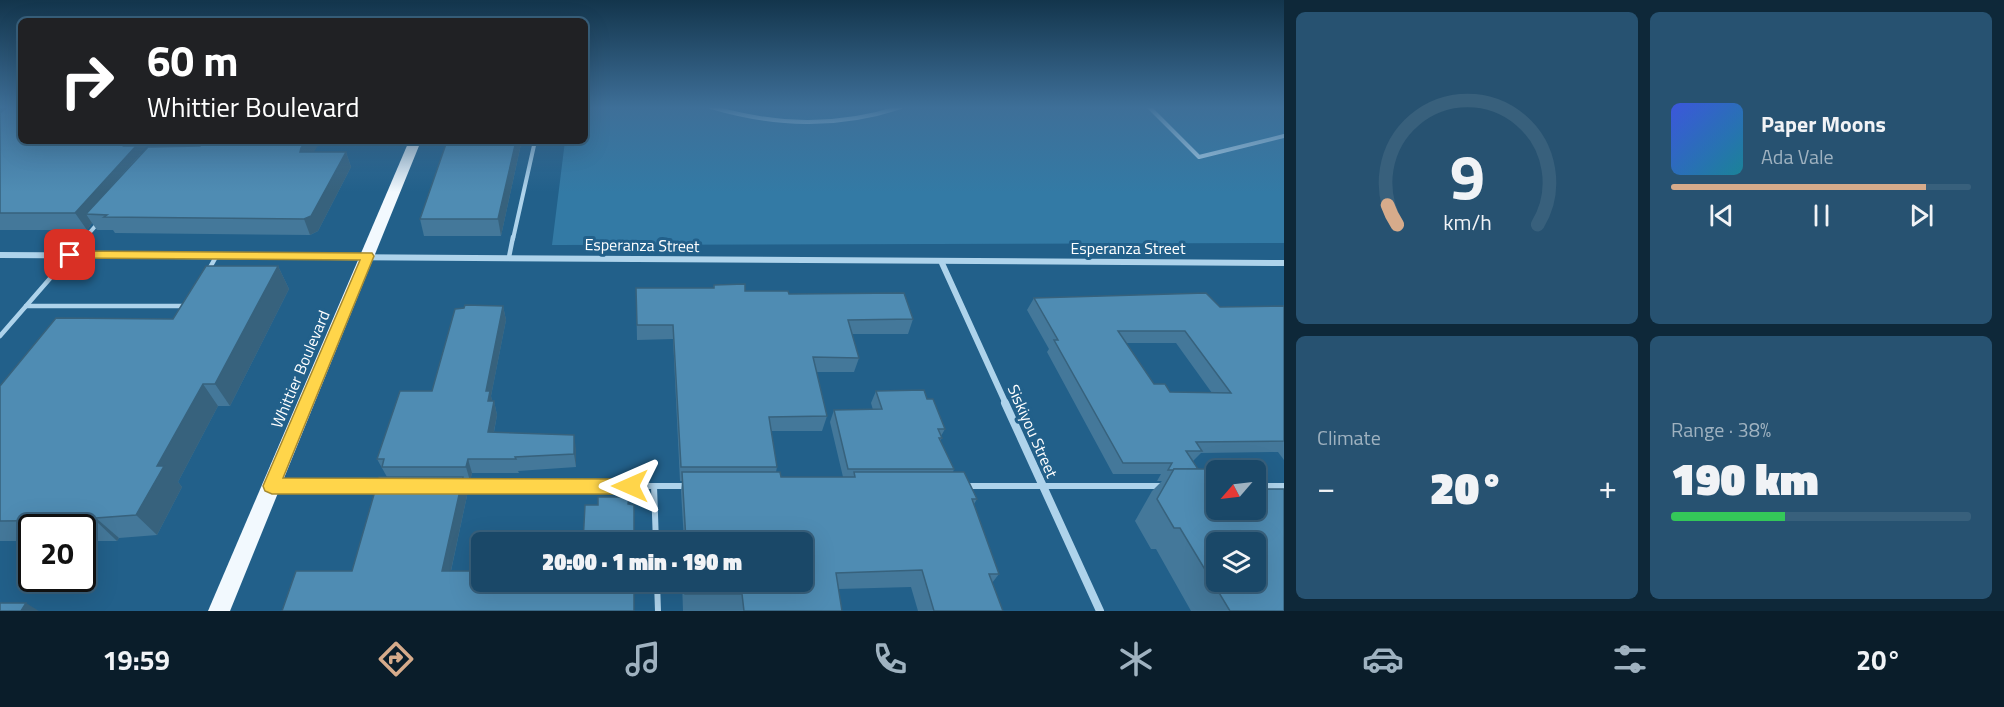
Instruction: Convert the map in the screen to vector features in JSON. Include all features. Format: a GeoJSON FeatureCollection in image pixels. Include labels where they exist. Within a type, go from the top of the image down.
{"type":"FeatureCollection","features":[{"type":"Feature","properties":{"kind":"main road","name":"Whittier Boulevard"},"geometry":{"type":"LineString","coordinates":[[219,611],[414,144]]}},
{"type":"Feature","properties":{"kind":"street","name":"Esperanza Street"},"geometry":{"type":"LineString","coordinates":[[0,255],[1284,263]]}},
{"type":"Feature","properties":{"kind":"street","name":"Siskiyou Street"},"geometry":{"type":"LineString","coordinates":[[941,261],[1101,611]]}},
{"type":"Feature","properties":{"kind":"lane"},"geometry":{"type":"LineString","coordinates":[[1178,136],[1199,157],[1284,136]]}},
{"type":"Feature","properties":{"kind":"lane"},"geometry":{"type":"LineString","coordinates":[[154,159],[166,144]]}},
{"type":"Feature","properties":{"kind":"lane"},"geometry":{"type":"LineString","coordinates":[[509,257],[534,144]]}},
{"type":"Feature","properties":{"kind":"lane"},"geometry":{"type":"LineString","coordinates":[[0,336],[100,220]]}},
{"type":"Feature","properties":{"kind":"lane"},"geometry":{"type":"LineString","coordinates":[[203,280],[217,255]]}},
{"type":"Feature","properties":{"kind":"lane"},"geometry":{"type":"LineString","coordinates":[[26,306],[188,306]]}},
{"type":"Feature","properties":{"kind":"lane"},"geometry":{"type":"LineString","coordinates":[[272,486],[391,486]]}},
{"type":"Feature","properties":{"kind":"lane"},"geometry":{"type":"LineString","coordinates":[[451,486],[690,486]]}},
{"type":"Feature","properties":{"kind":"lane"},"geometry":{"type":"LineString","coordinates":[[654,486],[656,532]]}},
{"type":"Feature","properties":{"kind":"lane"},"geometry":{"type":"LineString","coordinates":[[961,486],[1170,486]]}},
{"type":"Feature","properties":{"kind":"lane"},"geometry":{"type":"LineString","coordinates":[[1266,486],[1284,486]]}},
{"type":"Feature","properties":{"kind":"lane"},"geometry":{"type":"LineString","coordinates":[[657,592],[658,611]]}},
{"type":"Feature","properties":{"kind":"shaded area"},"geometry":{"type":"Polygon","coordinates":[[[588,136],[1284,136],[1284,243],[552,245],[565,144],[588,144],[588,136]]]}},
{"type":"Feature","properties":{"kind":"building"},"geometry":{"type":"Polygon","coordinates":[[[0,136],[18,136],[18,144],[126,144],[124,146],[136,146],[75,213],[0,213],[0,136]]]}},
{"type":"Feature","properties":{"kind":"building"},"geometry":{"type":"Polygon","coordinates":[[[202,144],[304,144],[300,152],[346,152],[311,216],[304,219],[104,217],[107,215],[86,214],[148,147],[200,146],[202,144]]]}},
{"type":"Feature","properties":{"kind":"building"},"geometry":{"type":"Polygon","coordinates":[[[446,144],[515,144],[498,219],[420,219],[446,144]]]}},
{"type":"Feature","properties":{"kind":"building"},"geometry":{"type":"Polygon","coordinates":[[[206,266],[278,266],[215,384],[203,384],[157,466],[164,466],[136,515],[96,518],[96,514],[18,514],[18,521],[0,521],[0,386],[56,318],[173,319],[206,266]]]}},
{"type":"Feature","properties":{"kind":"building"},"geometry":{"type":"Polygon","coordinates":[[[745,284],[745,291],[788,291],[789,294],[904,293],[913,319],[848,320],[859,358],[813,357],[827,416],[769,417],[777,467],[681,467],[673,325],[637,325],[636,288],[714,288],[714,285],[745,284]]]}},
{"type":"Feature","properties":{"kind":"building"},"geometry":{"type":"Polygon","coordinates":[[[1206,293],[1220,307],[1284,306],[1284,441],[1196,442],[1202,451],[1186,451],[1198,469],[1168,470],[1172,463],[1123,463],[1054,340],[1058,340],[1034,298],[1206,293]],[[1118,331],[1154,384],[1165,384],[1170,392],[1231,393],[1185,331],[1118,331]]]}},
{"type":"Feature","properties":{"kind":"building"},"geometry":{"type":"Polygon","coordinates":[[[465,305],[503,306],[486,391],[490,391],[488,401],[494,401],[488,432],[574,435],[574,454],[515,457],[516,459],[468,459],[466,467],[382,467],[384,459],[377,459],[400,391],[432,391],[455,309],[464,308],[465,305]]]}},
{"type":"Feature","properties":{"kind":"building"},"geometry":{"type":"Polygon","coordinates":[[[924,390],[927,399],[933,399],[945,429],[938,429],[942,438],[939,438],[954,469],[848,469],[834,410],[882,409],[876,391],[924,390]]]}},
{"type":"Feature","properties":{"kind":"building"},"geometry":{"type":"Polygon","coordinates":[[[1174,469],[1206,469],[1206,520],[1266,520],[1266,489],[1284,489],[1284,611],[1230,611],[1219,592],[1266,592],[1266,532],[1206,532],[1206,571],[1180,528],[1174,528],[1157,499],[1174,469]]]}},
{"type":"Feature","properties":{"kind":"building"},"geometry":{"type":"Polygon","coordinates":[[[682,472],[780,472],[781,477],[855,477],[854,472],[964,472],[977,499],[972,499],[999,574],[989,574],[1003,611],[934,611],[922,570],[836,573],[842,611],[744,611],[742,594],[685,594],[685,592],[813,592],[813,532],[685,532],[682,472]]]}},
{"type":"Feature","properties":{"kind":"building"},"geometry":{"type":"Polygon","coordinates":[[[379,477],[463,477],[442,571],[471,571],[471,592],[634,592],[634,611],[282,611],[296,571],[352,571],[379,477]]]}},
{"type":"Feature","properties":{"kind":"building"},"geometry":{"type":"Polygon","coordinates":[[[598,497],[629,497],[628,504],[634,505],[634,532],[584,532],[585,505],[598,505],[598,497]]]}},
{"type":"Feature","properties":{"kind":"building"},"geometry":{"type":"Polygon","coordinates":[[[0,603],[26,603],[21,611],[0,611],[0,603]]]}},
{"type":"Feature","properties":{"kind":"route"},"geometry":{"type":"LineString","coordinates":[[70,255],[368,256],[272,486],[630,486]]}}]}
